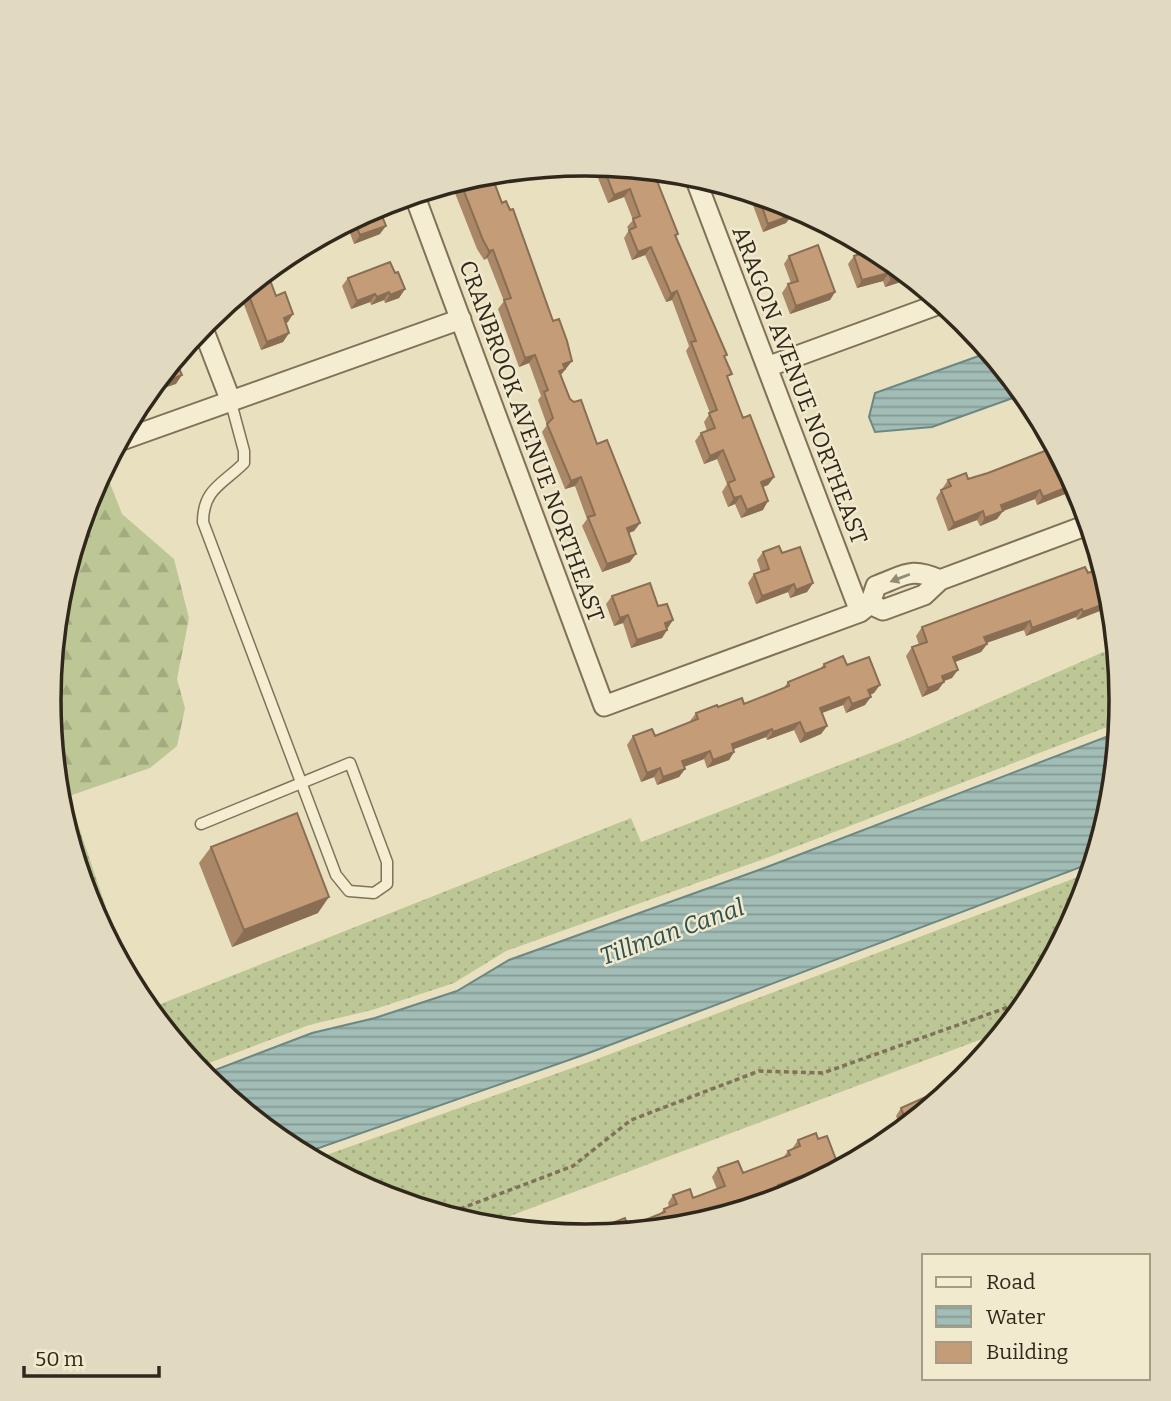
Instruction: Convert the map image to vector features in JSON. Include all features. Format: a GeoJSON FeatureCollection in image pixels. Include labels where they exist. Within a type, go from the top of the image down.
{"type":"FeatureCollection","features":[{"type":"Feature","properties":{"kind":"street","name":"ARAGON AVENUE NORTHEAST"},"geometry":{"type":"LineString","coordinates":[[699,189],[767,367],[865,608]]}},
{"type":"Feature","properties":{"kind":"street","name":"CRANBROOK AVENUE NORTHEAST"},"geometry":{"type":"LineString","coordinates":[[418,204],[604,706],[865,608]]}},
{"type":"Feature","properties":{"kind":"street"},"geometry":{"type":"LineString","coordinates":[[767,367],[932,307]]}},
{"type":"Feature","properties":{"kind":"street"},"geometry":{"type":"LineString","coordinates":[[132,436],[461,319]]}},
{"type":"Feature","properties":{"kind":"street"},"geometry":{"type":"LineString","coordinates":[[207,339],[230,399]]}},
{"type":"Feature","properties":{"kind":"street"},"geometry":{"type":"LineString","coordinates":[[865,608],[876,586],[919,571],[940,580],[1080,528]]}},
{"type":"Feature","properties":{"kind":"lane"},"geometry":{"type":"LineString","coordinates":[[201,824],[301,781],[349,763],[387,862],[387,884],[374,893],[349,891],[336,875],[301,781],[203,522],[203,506],[210,492],[244,463],[244,451],[230,399]]}},
{"type":"Feature","properties":{"kind":"path"},"geometry":{"type":"LineString","coordinates":[[459,1209],[573,1166],[631,1120],[760,1071],[823,1073],[1011,1006]]}},
{"type":"Feature","properties":{"kind":"green space"},"geometry":{"type":"Polygon","coordinates":[[[109,482],[122,514],[174,559],[189,618],[177,679],[185,708],[177,746],[150,768],[70,796],[62,735],[61,701],[66,632],[79,565],[109,482]]]}},
{"type":"Feature","properties":{"kind":"green space"},"geometry":{"type":"Polygon","coordinates":[[[1107,650],[1109,726],[764,859],[506,951],[454,983],[372,1010],[309,1025],[208,1064],[159,1005],[631,818],[641,842],[904,740],[1107,650]]]}},
{"type":"Feature","properties":{"kind":"green space"},"geometry":{"type":"Polygon","coordinates":[[[72,805],[113,927],[89,869],[72,805]]]}},
{"type":"Feature","properties":{"kind":"green space"},"geometry":{"type":"Polygon","coordinates":[[[1079,876],[1040,963],[987,1037],[505,1218],[417,1197],[324,1156],[589,1062],[1079,876]]]}},
{"type":"Feature","properties":{"kind":"water"},"geometry":{"type":"Polygon","coordinates":[[[980,355],[1013,398],[932,427],[875,432],[869,417],[875,393],[980,355]]]}},
{"type":"Feature","properties":{"kind":"water","name":"Tillman Canal"},"geometry":{"type":"Polygon","coordinates":[[[1109,736],[1100,803],[1083,866],[586,1054],[315,1150],[266,1116],[214,1070],[312,1033],[375,1018],[457,991],[509,960],[767,867],[1109,736]]]}},
{"type":"Feature","properties":{"kind":"building"},"geometry":{"type":"Polygon","coordinates":[[[607,177],[657,181],[678,234],[675,235],[727,355],[724,356],[732,374],[727,376],[743,418],[750,415],[774,477],[761,482],[768,501],[747,510],[741,496],[734,498],[728,483],[735,480],[723,450],[710,456],[701,433],[715,428],[709,413],[717,410],[691,342],[696,341],[677,291],[671,294],[651,247],[638,252],[629,230],[636,227],[633,219],[640,216],[630,189],[614,195],[607,177]]]}},
{"type":"Feature","properties":{"kind":"building"},"geometry":{"type":"Polygon","coordinates":[[[495,184],[502,203],[506,201],[510,210],[513,209],[553,321],[559,319],[567,341],[572,361],[563,364],[565,369],[559,371],[570,399],[574,402],[581,400],[597,444],[607,440],[640,523],[627,528],[636,554],[607,564],[588,517],[595,515],[581,477],[571,481],[547,424],[553,418],[544,392],[548,390],[535,355],[525,358],[504,300],[511,298],[493,250],[489,251],[464,191],[495,184]]]}},
{"type":"Feature","properties":{"kind":"building"},"geometry":{"type":"Polygon","coordinates":[[[762,207],[788,217],[768,224],[762,207]]]}},
{"type":"Feature","properties":{"kind":"building"},"geometry":{"type":"Polygon","coordinates":[[[382,217],[386,226],[360,235],[357,228],[382,217]]]}},
{"type":"Feature","properties":{"kind":"building"},"geometry":{"type":"Polygon","coordinates":[[[818,245],[835,292],[796,306],[788,284],[798,281],[789,256],[818,245]]]}},
{"type":"Feature","properties":{"kind":"building"},"geometry":{"type":"Polygon","coordinates":[[[860,254],[888,273],[862,280],[854,256],[860,254]]]}},
{"type":"Feature","properties":{"kind":"building"},"geometry":{"type":"Polygon","coordinates":[[[390,262],[395,273],[398,272],[405,289],[390,295],[389,292],[377,297],[375,294],[357,301],[348,278],[390,262]]]}},
{"type":"Feature","properties":{"kind":"building"},"geometry":{"type":"Polygon","coordinates":[[[271,282],[276,296],[285,292],[293,314],[284,318],[289,333],[267,342],[250,298],[271,282]]]}},
{"type":"Feature","properties":{"kind":"building"},"geometry":{"type":"Polygon","coordinates":[[[179,369],[182,375],[172,379],[179,369]]]}},
{"type":"Feature","properties":{"kind":"building"},"geometry":{"type":"Polygon","coordinates":[[[1046,450],[1065,488],[1043,497],[1040,490],[1001,505],[1003,511],[985,518],[983,511],[954,523],[941,490],[951,486],[948,480],[966,473],[968,479],[1046,450]]]}},
{"type":"Feature","properties":{"kind":"building"},"geometry":{"type":"Polygon","coordinates":[[[779,546],[782,553],[800,547],[813,583],[796,590],[794,584],[762,596],[754,574],[769,569],[763,552],[779,546]]]}},
{"type":"Feature","properties":{"kind":"building"},"geometry":{"type":"Polygon","coordinates":[[[1085,567],[1088,573],[1093,571],[1101,605],[1083,612],[1082,609],[1032,628],[1030,621],[984,637],[987,644],[953,657],[958,670],[942,676],[944,682],[928,688],[912,647],[927,642],[922,627],[1085,567]]]}},
{"type":"Feature","properties":{"kind":"building"},"geometry":{"type":"Polygon","coordinates":[[[650,583],[658,606],[667,604],[673,620],[665,623],[667,630],[637,640],[628,615],[620,618],[612,596],[650,583]]]}},
{"type":"Feature","properties":{"kind":"building"},"geometry":{"type":"Polygon","coordinates":[[[843,656],[847,665],[869,657],[880,685],[868,690],[871,697],[852,704],[849,697],[820,708],[827,726],[805,734],[800,722],[773,732],[772,729],[732,744],[734,752],[713,760],[710,751],[682,761],[685,769],[663,777],[660,768],[647,773],[633,736],[652,729],[655,736],[698,719],[696,713],[717,705],[718,707],[742,698],[744,704],[789,686],[788,682],[825,667],[824,664],[843,656]]]}},
{"type":"Feature","properties":{"kind":"building"},"geometry":{"type":"Polygon","coordinates":[[[297,813],[329,897],[244,930],[211,847],[297,813]]]}},
{"type":"Feature","properties":{"kind":"building"},"geometry":{"type":"Polygon","coordinates":[[[932,1094],[904,1116],[901,1108],[932,1094]]]}},
{"type":"Feature","properties":{"kind":"building"},"geometry":{"type":"Polygon","coordinates":[[[816,1133],[818,1139],[827,1136],[837,1161],[754,1197],[688,1215],[642,1221],[677,1204],[673,1195],[690,1189],[693,1198],[725,1186],[718,1168],[738,1161],[743,1173],[790,1155],[788,1151],[800,1146],[798,1140],[816,1133]]]}},
{"type":"Feature","properties":{"kind":"building"},"geometry":{"type":"Polygon","coordinates":[[[625,1218],[627,1223],[609,1224],[625,1218]]]}}]}
